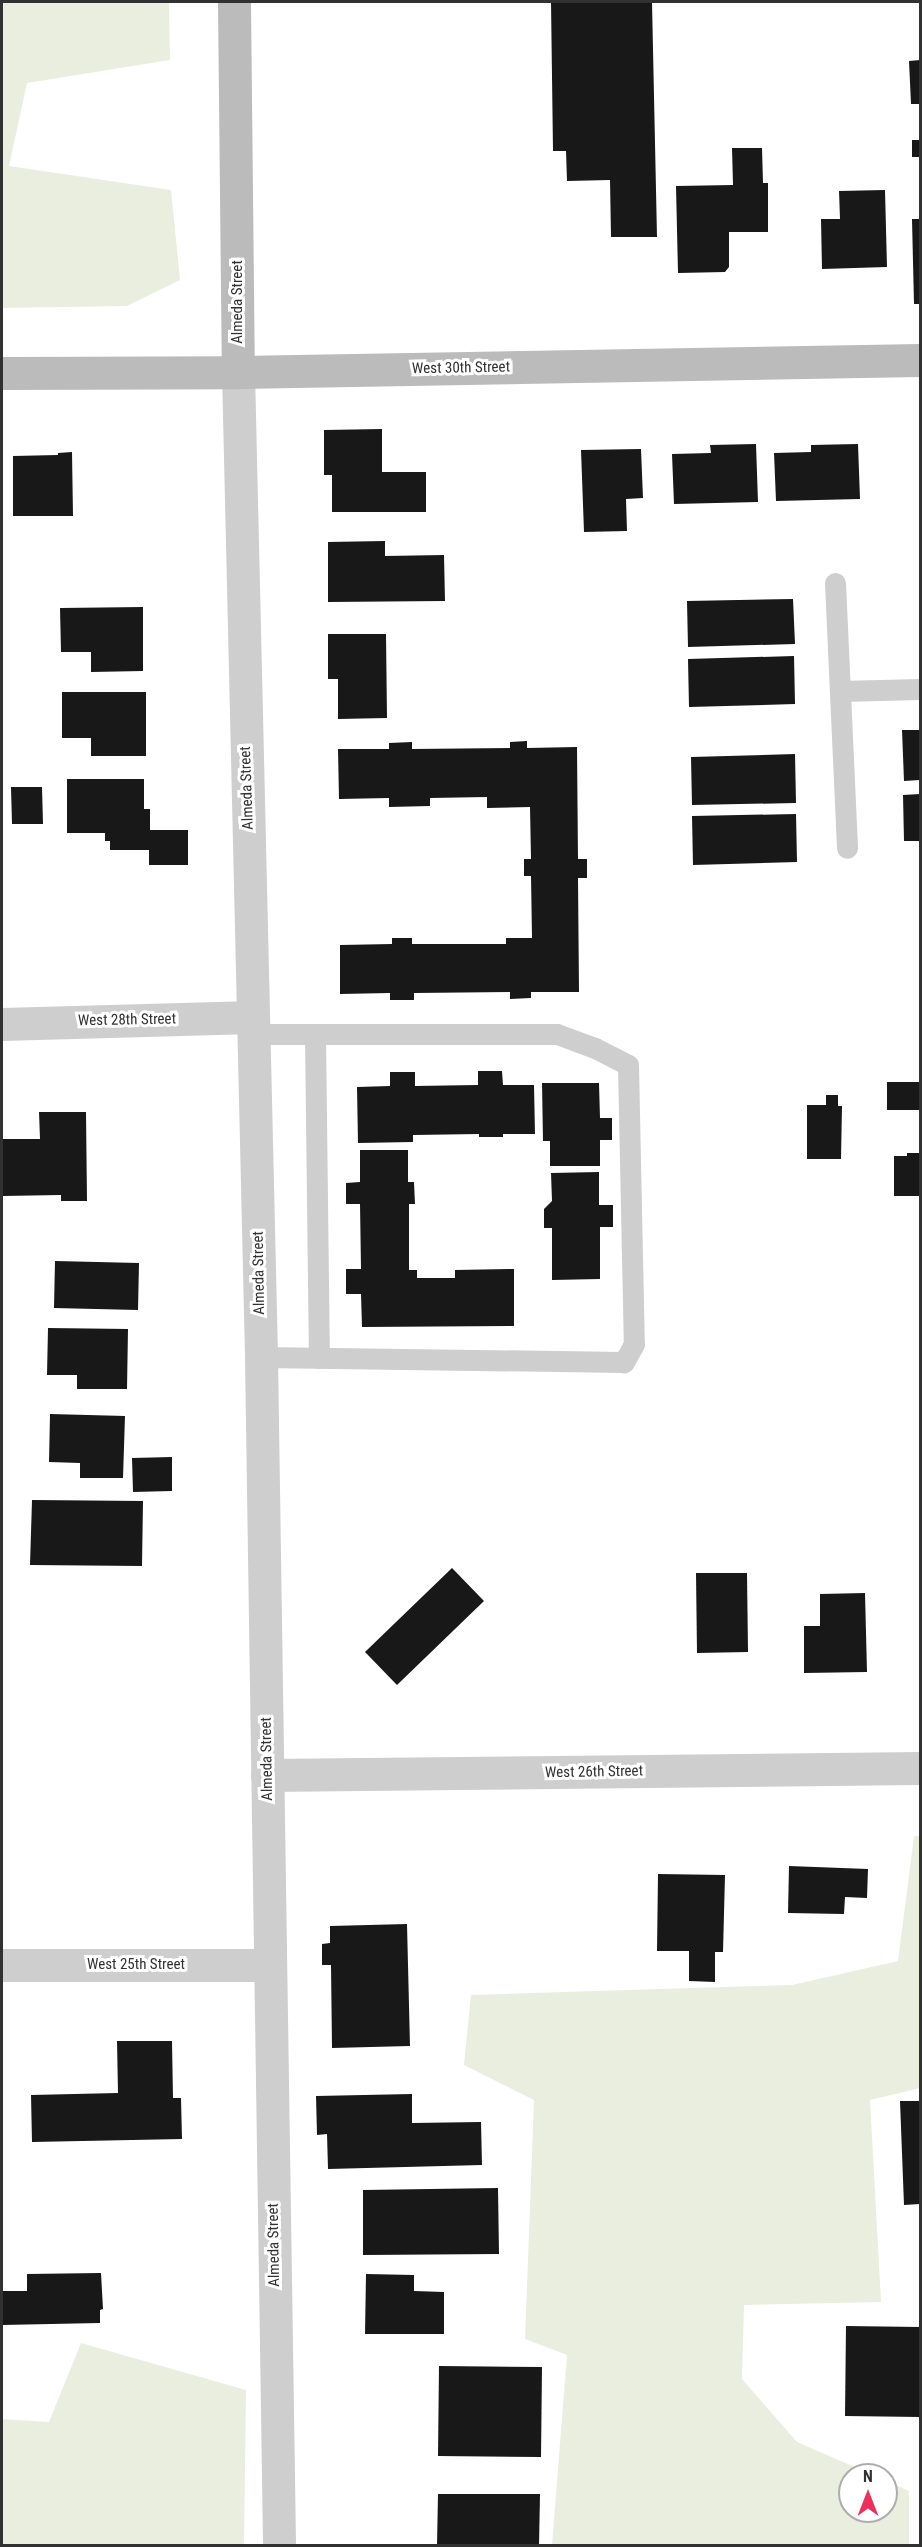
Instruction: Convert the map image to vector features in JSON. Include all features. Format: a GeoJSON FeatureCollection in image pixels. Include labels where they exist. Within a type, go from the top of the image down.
{"type":"FeatureCollection","features":[{"type":"Feature","properties":{"kind":"street","name":"Almeda Street"},"geometry":{"type":"LineString","coordinates":[[234,2],[238,372],[261,1357],[279,2546]]}},
{"type":"Feature","properties":{"kind":"street","name":"West 30th Street"},"geometry":{"type":"LineString","coordinates":[[2,373],[238,372],[921,360]]}},
{"type":"Feature","properties":{"kind":"street","name":"West 28th Street"},"geometry":{"type":"LineString","coordinates":[[2,1024],[253,1026]]}},
{"type":"Feature","properties":{"kind":"street","name":"West 26th Street"},"geometry":{"type":"LineString","coordinates":[[267,1775],[921,1768]]}},
{"type":"Feature","properties":{"kind":"street","name":"West 25th Street"},"geometry":{"type":"LineString","coordinates":[[2,1965],[270,1965]]}},
{"type":"Feature","properties":{"kind":"lane"},"geometry":{"type":"LineString","coordinates":[[835,583],[847,848]]}},
{"type":"Feature","properties":{"kind":"lane"},"geometry":{"type":"LineString","coordinates":[[840,691],[921,689]]}},
{"type":"Feature","properties":{"kind":"lane"},"geometry":{"type":"LineString","coordinates":[[253,1026],[315,1036],[557,1034],[595,1048],[628,1065],[634,1344],[624,1362],[261,1357]]}},
{"type":"Feature","properties":{"kind":"lane"},"geometry":{"type":"LineString","coordinates":[[315,1036],[319,1358]]}},
{"type":"Feature","properties":{"kind":"shaded area"},"geometry":{"type":"Polygon","coordinates":[[[2,2],[169,2],[170,60],[27,83],[9,166],[171,190],[180,280],[127,306],[2,308],[2,2]]]}},
{"type":"Feature","properties":{"kind":"shaded area"},"geometry":{"type":"Polygon","coordinates":[[[914,1836],[920,1836],[920,2088],[870,2100],[881,2302],[744,2305],[742,2379],[797,2442],[845,2463],[838,2463],[838,2523],[898,2523],[898,2486],[909,2491],[909,2545],[552,2545],[567,2355],[525,2339],[534,2100],[464,2065],[471,1995],[792,1985],[898,1961],[914,1836]]]}},
{"type":"Feature","properties":{"kind":"shaded area"},"geometry":{"type":"Polygon","coordinates":[[[81,2343],[246,2390],[244,2545],[2,2545],[2,2419],[49,2422],[81,2343]]]}},
{"type":"Feature","properties":{"kind":"building"},"geometry":{"type":"Polygon","coordinates":[[[551,2],[652,2],[657,237],[611,237],[610,180],[567,181],[566,151],[553,151],[551,2]]]}},
{"type":"Feature","properties":{"kind":"building"},"geometry":{"type":"Polygon","coordinates":[[[920,60],[920,104],[911,104],[909,61],[920,60]]]}},
{"type":"Feature","properties":{"kind":"building"},"geometry":{"type":"Polygon","coordinates":[[[912,140],[920,140],[920,157],[912,157],[912,140]]]}},
{"type":"Feature","properties":{"kind":"building"},"geometry":{"type":"Polygon","coordinates":[[[732,148],[762,148],[763,183],[768,183],[768,232],[729,232],[729,267],[725,272],[678,273],[676,186],[733,185],[732,148]]]}},
{"type":"Feature","properties":{"kind":"building"},"geometry":{"type":"Polygon","coordinates":[[[885,190],[887,267],[822,269],[821,219],[840,219],[839,191],[885,190]]]}},
{"type":"Feature","properties":{"kind":"building"},"geometry":{"type":"Polygon","coordinates":[[[912,219],[920,219],[920,304],[914,304],[912,219]]]}},
{"type":"Feature","properties":{"kind":"building"},"geometry":{"type":"Polygon","coordinates":[[[382,429],[382,472],[426,472],[426,512],[332,512],[332,475],[324,475],[324,430],[382,429]]]}},
{"type":"Feature","properties":{"kind":"building"},"geometry":{"type":"Polygon","coordinates":[[[756,444],[758,502],[674,504],[672,454],[711,453],[710,445],[756,444]]]}},
{"type":"Feature","properties":{"kind":"building"},"geometry":{"type":"Polygon","coordinates":[[[858,444],[860,499],[776,501],[774,453],[811,452],[811,445],[858,444]]]}},
{"type":"Feature","properties":{"kind":"building"},"geometry":{"type":"Polygon","coordinates":[[[641,449],[643,498],[626,499],[627,531],[584,532],[581,450],[641,449]]]}},
{"type":"Feature","properties":{"kind":"building"},"geometry":{"type":"Polygon","coordinates":[[[72,452],[73,516],[13,516],[13,456],[58,455],[58,453],[72,452]]]}},
{"type":"Feature","properties":{"kind":"building"},"geometry":{"type":"Polygon","coordinates":[[[385,541],[385,556],[444,555],[445,601],[328,602],[328,542],[385,541]]]}},
{"type":"Feature","properties":{"kind":"building"},"geometry":{"type":"Polygon","coordinates":[[[793,599],[795,644],[688,647],[687,601],[793,599]]]}},
{"type":"Feature","properties":{"kind":"building"},"geometry":{"type":"Polygon","coordinates":[[[143,607],[143,671],[91,672],[91,652],[61,652],[60,608],[143,607]]]}},
{"type":"Feature","properties":{"kind":"building"},"geometry":{"type":"Polygon","coordinates":[[[328,634],[386,634],[387,718],[338,719],[338,679],[328,679],[328,634]]]}},
{"type":"Feature","properties":{"kind":"building"},"geometry":{"type":"Polygon","coordinates":[[[794,656],[795,704],[689,707],[688,659],[794,656]]]}},
{"type":"Feature","properties":{"kind":"building"},"geometry":{"type":"Polygon","coordinates":[[[62,692],[146,692],[146,756],[91,756],[91,738],[62,738],[62,692]]]}},
{"type":"Feature","properties":{"kind":"building"},"geometry":{"type":"Polygon","coordinates":[[[902,730],[920,730],[920,780],[904,781],[902,730]]]}},
{"type":"Feature","properties":{"kind":"building"},"geometry":{"type":"Polygon","coordinates":[[[527,741],[527,748],[577,747],[578,859],[587,859],[587,878],[578,878],[579,992],[531,992],[531,998],[510,999],[510,992],[414,993],[414,1000],[390,1000],[390,993],[340,994],[340,945],[392,944],[392,938],[412,938],[412,944],[506,944],[506,938],[532,938],[531,876],[524,876],[524,859],[531,859],[530,807],[487,808],[487,797],[430,798],[430,806],[389,807],[389,798],[339,799],[338,749],[389,749],[389,743],[412,742],[412,749],[510,748],[510,742],[527,741]]]}},
{"type":"Feature","properties":{"kind":"building"},"geometry":{"type":"Polygon","coordinates":[[[795,754],[796,803],[692,805],[691,757],[795,754]]]}},
{"type":"Feature","properties":{"kind":"building"},"geometry":{"type":"Polygon","coordinates":[[[67,779],[144,779],[144,809],[150,809],[150,830],[188,830],[188,865],[149,865],[149,850],[110,850],[110,841],[105,841],[105,833],[67,833],[67,779]]]}},
{"type":"Feature","properties":{"kind":"building"},"geometry":{"type":"Polygon","coordinates":[[[11,787],[42,787],[43,824],[12,824],[11,787]]]}},
{"type":"Feature","properties":{"kind":"building"},"geometry":{"type":"Polygon","coordinates":[[[920,794],[920,841],[904,841],[903,795],[920,794]]]}},
{"type":"Feature","properties":{"kind":"building"},"geometry":{"type":"Polygon","coordinates":[[[796,814],[797,862],[693,865],[692,816],[796,814]]]}},
{"type":"Feature","properties":{"kind":"building"},"geometry":{"type":"Polygon","coordinates":[[[478,1071],[502,1071],[503,1085],[534,1085],[535,1134],[503,1134],[503,1137],[479,1137],[479,1134],[413,1135],[413,1142],[358,1143],[357,1087],[390,1086],[390,1072],[415,1072],[415,1086],[478,1085],[478,1071]]]}},
{"type":"Feature","properties":{"kind":"building"},"geometry":{"type":"Polygon","coordinates":[[[887,1082],[920,1082],[920,1110],[887,1110],[887,1082]]]}},
{"type":"Feature","properties":{"kind":"building"},"geometry":{"type":"Polygon","coordinates":[[[542,1083],[599,1083],[600,1118],[612,1118],[612,1140],[600,1140],[600,1166],[550,1166],[550,1141],[543,1141],[542,1083]]]}},
{"type":"Feature","properties":{"kind":"building"},"geometry":{"type":"Polygon","coordinates":[[[826,1095],[838,1095],[838,1106],[842,1106],[841,1159],[807,1159],[807,1105],[826,1105],[826,1095]]]}},
{"type":"Feature","properties":{"kind":"building"},"geometry":{"type":"Polygon","coordinates":[[[39,1112],[86,1112],[87,1201],[61,1201],[61,1195],[2,1196],[2,1139],[40,1139],[39,1112]]]}},
{"type":"Feature","properties":{"kind":"building"},"geometry":{"type":"Polygon","coordinates":[[[360,1150],[408,1150],[408,1182],[414,1182],[415,1204],[409,1204],[409,1270],[417,1270],[417,1278],[455,1278],[455,1270],[514,1269],[514,1326],[362,1327],[361,1294],[346,1294],[346,1269],[361,1269],[360,1204],[346,1204],[346,1183],[360,1182],[360,1150]]]}},
{"type":"Feature","properties":{"kind":"building"},"geometry":{"type":"Polygon","coordinates":[[[907,1153],[920,1153],[920,1196],[894,1196],[894,1156],[907,1156],[907,1153]]]}},
{"type":"Feature","properties":{"kind":"building"},"geometry":{"type":"Polygon","coordinates":[[[599,1172],[599,1205],[613,1205],[613,1227],[600,1227],[600,1279],[552,1280],[552,1228],[544,1228],[544,1209],[552,1201],[551,1173],[599,1172]]]}},
{"type":"Feature","properties":{"kind":"building"},"geometry":{"type":"Polygon","coordinates":[[[55,1261],[139,1263],[138,1310],[54,1308],[55,1261]]]}},
{"type":"Feature","properties":{"kind":"building"},"geometry":{"type":"Polygon","coordinates":[[[48,1328],[128,1329],[127,1389],[77,1389],[77,1375],[47,1375],[48,1328]]]}},
{"type":"Feature","properties":{"kind":"building"},"geometry":{"type":"Polygon","coordinates":[[[50,1414],[125,1416],[123,1478],[80,1478],[80,1463],[49,1462],[50,1414]]]}},
{"type":"Feature","properties":{"kind":"building"},"geometry":{"type":"Polygon","coordinates":[[[172,1457],[172,1491],[133,1492],[132,1458],[172,1457]]]}},
{"type":"Feature","properties":{"kind":"building"},"geometry":{"type":"Polygon","coordinates":[[[32,1500],[143,1501],[142,1566],[30,1565],[32,1500]]]}},
{"type":"Feature","properties":{"kind":"building"},"geometry":{"type":"Polygon","coordinates":[[[452,1568],[484,1601],[397,1685],[365,1652],[452,1568]]]}},
{"type":"Feature","properties":{"kind":"building"},"geometry":{"type":"Polygon","coordinates":[[[696,1573],[747,1573],[748,1652],[697,1653],[696,1573]]]}},
{"type":"Feature","properties":{"kind":"building"},"geometry":{"type":"Polygon","coordinates":[[[865,1593],[867,1672],[804,1673],[804,1626],[820,1626],[820,1594],[865,1593]]]}},
{"type":"Feature","properties":{"kind":"building"},"geometry":{"type":"Polygon","coordinates":[[[789,1866],[868,1869],[867,1898],[845,1897],[844,1914],[788,1913],[789,1866]]]}},
{"type":"Feature","properties":{"kind":"building"},"geometry":{"type":"Polygon","coordinates":[[[658,1874],[725,1875],[723,1952],[715,1952],[715,1982],[689,1981],[689,1951],[657,1951],[658,1874]]]}},
{"type":"Feature","properties":{"kind":"building"},"geometry":{"type":"Polygon","coordinates":[[[407,1924],[410,2046],[332,2048],[331,1965],[322,1965],[322,1944],[330,1943],[330,1926],[407,1924]]]}},
{"type":"Feature","properties":{"kind":"building"},"geometry":{"type":"Polygon","coordinates":[[[117,2041],[172,2041],[173,2098],[181,2098],[182,2139],[32,2142],[31,2095],[118,2093],[117,2041]]]}},
{"type":"Feature","properties":{"kind":"building"},"geometry":{"type":"Polygon","coordinates":[[[412,2094],[412,2123],[481,2122],[482,2165],[328,2169],[327,2134],[317,2135],[316,2096],[412,2094]]]}},
{"type":"Feature","properties":{"kind":"building"},"geometry":{"type":"Polygon","coordinates":[[[900,2101],[920,2101],[920,2204],[904,2205],[900,2101]]]}},
{"type":"Feature","properties":{"kind":"building"},"geometry":{"type":"Polygon","coordinates":[[[498,2188],[499,2254],[363,2255],[363,2190],[498,2188]]]}},
{"type":"Feature","properties":{"kind":"building"},"geometry":{"type":"Polygon","coordinates":[[[101,2273],[103,2309],[100,2310],[100,2323],[2,2325],[2,2291],[27,2291],[27,2274],[101,2273]]]}},
{"type":"Feature","properties":{"kind":"building"},"geometry":{"type":"Polygon","coordinates":[[[366,2274],[414,2275],[414,2291],[444,2292],[444,2334],[365,2334],[366,2274]]]}},
{"type":"Feature","properties":{"kind":"building"},"geometry":{"type":"Polygon","coordinates":[[[846,2326],[920,2327],[920,2417],[845,2416],[846,2326]]]}},
{"type":"Feature","properties":{"kind":"building"},"geometry":{"type":"Polygon","coordinates":[[[439,2366],[542,2367],[541,2457],[438,2456],[439,2366]]]}},
{"type":"Feature","properties":{"kind":"building"},"geometry":{"type":"Polygon","coordinates":[[[438,2494],[540,2494],[539,2546],[437,2546],[438,2494]]]}}]}
